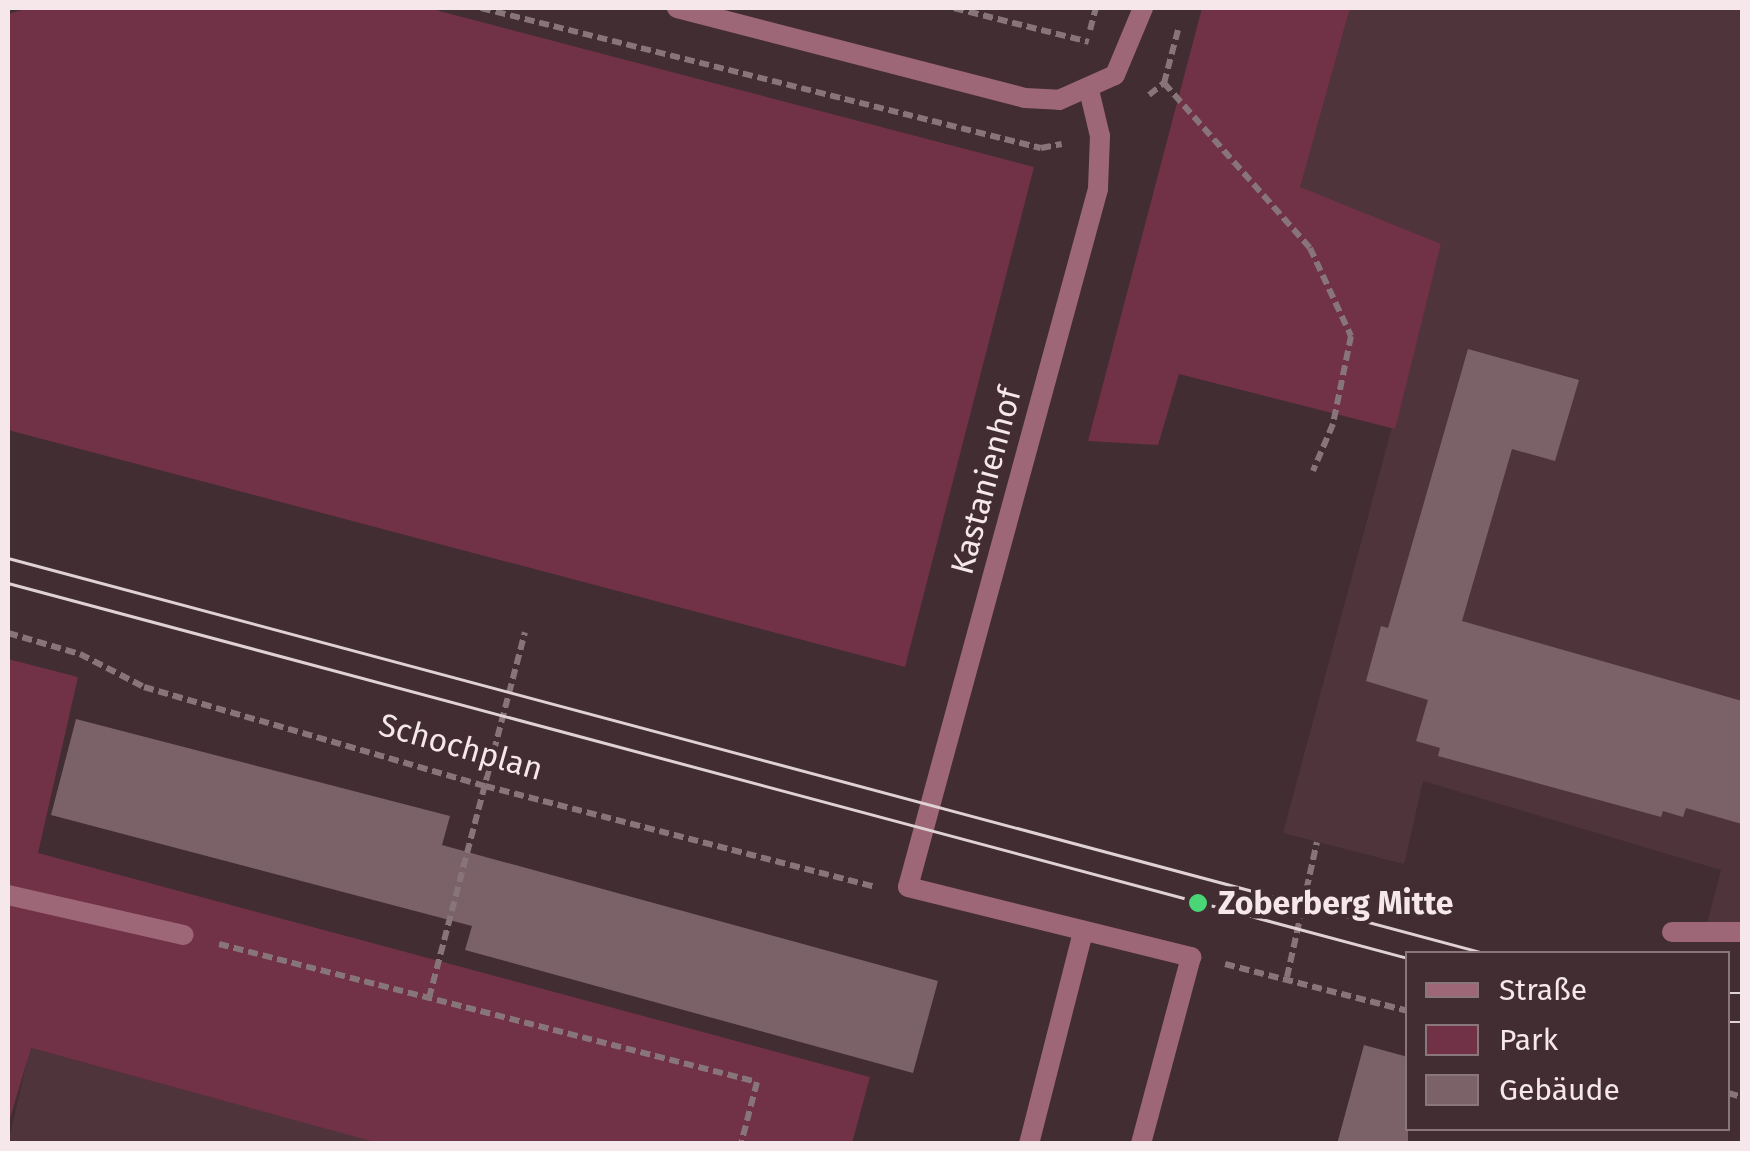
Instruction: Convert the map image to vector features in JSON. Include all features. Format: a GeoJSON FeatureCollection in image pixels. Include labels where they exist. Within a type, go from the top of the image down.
{"type":"FeatureCollection","features":[{"type":"Feature","properties":{"kind":"street"},"geometry":{"type":"LineString","coordinates":[[677,8],[1025,98],[1059,100],[1089,90],[1115,75],[1129,52],[1142,8]]}},
{"type":"Feature","properties":{"kind":"street","name":"Kastanienhof"},"geometry":{"type":"LineString","coordinates":[[908,886],[1098,188],[1102,154],[1089,90]]}},
{"type":"Feature","properties":{"kind":"street"},"geometry":{"type":"LineString","coordinates":[[908,886],[1190,957],[1141,1144]]}},
{"type":"Feature","properties":{"kind":"street"},"geometry":{"type":"LineString","coordinates":[[8,896],[184,935]]}},
{"type":"Feature","properties":{"kind":"street"},"geometry":{"type":"LineString","coordinates":[[1029,1144],[1083,932]]}},
{"type":"Feature","properties":{"kind":"street"},"geometry":{"type":"LineString","coordinates":[[1672,932],[1742,932]]}},
{"type":"Feature","properties":{"kind":"path"},"geometry":{"type":"LineString","coordinates":[[954,8],[1129,52]]}},
{"type":"Feature","properties":{"kind":"path"},"geometry":{"type":"LineString","coordinates":[[1180,26],[1164,83],[1310,248],[1351,336],[1333,424],[1313,471]]}},
{"type":"Feature","properties":{"kind":"path"},"geometry":{"type":"LineString","coordinates":[[429,998],[525,632]]}},
{"type":"Feature","properties":{"kind":"path","name":"Schochplan"},"geometry":{"type":"LineString","coordinates":[[8,633],[80,654],[144,687],[484,786],[874,886],[908,886]]}},
{"type":"Feature","properties":{"kind":"path"},"geometry":{"type":"LineString","coordinates":[[1287,976],[1318,842]]}},
{"type":"Feature","properties":{"kind":"path"},"geometry":{"type":"LineString","coordinates":[[184,935],[757,1082],[740,1144]]}},
{"type":"Feature","properties":{"kind":"path"},"geometry":{"type":"LineString","coordinates":[[1190,957],[1287,976],[1405,1010]]}},
{"type":"Feature","properties":{"kind":"shaded area"},"geometry":{"type":"Polygon","coordinates":[[[1350,8],[1742,8],[1742,932],[1705,932],[1721,870],[1423,781],[1404,864],[1283,833],[1441,245],[1299,188],[1350,8]]]}},
{"type":"Feature","properties":{"kind":"shaded area"},"geometry":{"type":"Polygon","coordinates":[[[30,1048],[382,1143],[8,1144],[30,1048]]]}},
{"type":"Feature","properties":{"kind":"green space"},"geometry":{"type":"Polygon","coordinates":[[[29,8],[428,8],[1034,167],[905,667],[8,430],[8,14],[29,8]]]}},
{"type":"Feature","properties":{"kind":"green space"},"geometry":{"type":"Polygon","coordinates":[[[1202,8],[1350,8],[1300,187],[1441,244],[1395,429],[1179,374],[1158,445],[1088,441],[1202,8]]]}},
{"type":"Feature","properties":{"kind":"green space"},"geometry":{"type":"Polygon","coordinates":[[[8,659],[78,677],[38,853],[870,1077],[852,1143],[382,1144],[31,1048],[8,1125],[8,659]]]}},
{"type":"Feature","properties":{"kind":"building"},"geometry":{"type":"Polygon","coordinates":[[[1468,349],[1579,380],[1555,461],[1512,449],[1462,621],[1742,701],[1742,824],[1686,808],[1683,817],[1663,811],[1661,817],[1438,756],[1440,748],[1416,741],[1428,700],[1366,681],[1381,626],[1388,628],[1468,349]]]}},
{"type":"Feature","properties":{"kind":"building"},"geometry":{"type":"Polygon","coordinates":[[[76,719],[450,816],[442,845],[938,981],[913,1073],[465,950],[472,926],[51,815],[76,719]]]}},
{"type":"Feature","properties":{"kind":"building"},"geometry":{"type":"Polygon","coordinates":[[[1364,1045],[1405,1056],[1408,1144],[1337,1144],[1364,1045]]]}},
{"type":"Feature","properties":{"kind":"tram line"},"geometry":{"type":"LineString","coordinates":[[8,558],[1477,951]]}},
{"type":"Feature","properties":{"kind":"tram line"},"geometry":{"type":"LineString","coordinates":[[8,583],[1405,957]]}},
{"type":"Feature","properties":{"kind":"tram line"},"geometry":{"type":"LineString","coordinates":[[1730,993],[1742,993]]}},
{"type":"Feature","properties":{"kind":"tram line"},"geometry":{"type":"LineString","coordinates":[[1730,1022],[1742,1022]]}},
{"type":"Feature","properties":{"kind":"place","name":"Zoberberg Mitte"},"geometry":{"type":"Point","coordinates":[1198,903]}}]}
